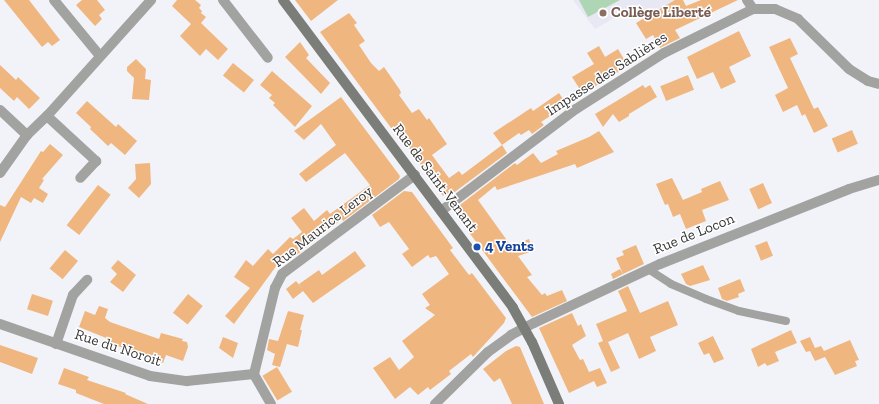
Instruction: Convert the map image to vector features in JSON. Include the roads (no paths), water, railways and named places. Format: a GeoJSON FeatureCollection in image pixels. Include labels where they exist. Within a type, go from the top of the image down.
{"type":"FeatureCollection","features":[{"type":"Feature","properties":{"kind":"main road","name":"Rue de Saint-Venant"},"geometry":{"type":"LineString","coordinates":[[283,0],[513,308],[525,328],[559,404]]}},
{"type":"Feature","properties":{"kind":"street"},"geometry":{"type":"LineString","coordinates":[[54,0],[100,56]]}},
{"type":"Feature","properties":{"kind":"street"},"geometry":{"type":"LineString","coordinates":[[0,172],[27,135],[47,116],[151,0]]}},
{"type":"Feature","properties":{"kind":"street"},"geometry":{"type":"LineString","coordinates":[[223,0],[268,58]]}},
{"type":"Feature","properties":{"kind":"street"},"geometry":{"type":"LineString","coordinates":[[748,0],[753,9]]}},
{"type":"Feature","properties":{"kind":"street","name":"Impasse des Sablières"},"geometry":{"type":"LineString","coordinates":[[440,211],[576,109],[664,54],[753,9],[775,9],[798,20],[849,70],[868,81],[879,84]]}},
{"type":"Feature","properties":{"kind":"street"},"geometry":{"type":"LineString","coordinates":[[0,110],[27,135]]}},
{"type":"Feature","properties":{"kind":"street"},"geometry":{"type":"LineString","coordinates":[[47,116],[96,161],[80,178]]}},
{"type":"Feature","properties":{"kind":"street","name":"Rue Maurice Leroy"},"geometry":{"type":"LineString","coordinates":[[254,374],[275,288],[282,274],[415,175]]}},
{"type":"Feature","properties":{"kind":"street","name":"Rue de Locon"},"geometry":{"type":"LineString","coordinates":[[435,404],[488,352],[511,335],[648,269],[849,189],[879,180]]}},
{"type":"Feature","properties":{"kind":"street"},"geometry":{"type":"LineString","coordinates":[[56,344],[73,295],[87,280]]}},
{"type":"Feature","properties":{"kind":"street","name":"Rue du Noroit"},"geometry":{"type":"LineString","coordinates":[[0,324],[150,376],[187,381],[254,374]]}},
{"type":"Feature","properties":{"kind":"street"},"geometry":{"type":"LineString","coordinates":[[254,374],[271,404]]}},
{"type":"Feature","properties":{"kind":"lane"},"geometry":{"type":"LineString","coordinates":[[648,269],[671,284],[706,299],[738,311],[786,321]]}},
{"type":"Feature","properties":{"kind":"place","name":"Collège Liberté"},"geometry":{"type":"Point","coordinates":[603,13]}},
{"type":"Feature","properties":{"kind":"place","name":"4 Vents"},"geometry":{"type":"Point","coordinates":[477,247]}}]}
